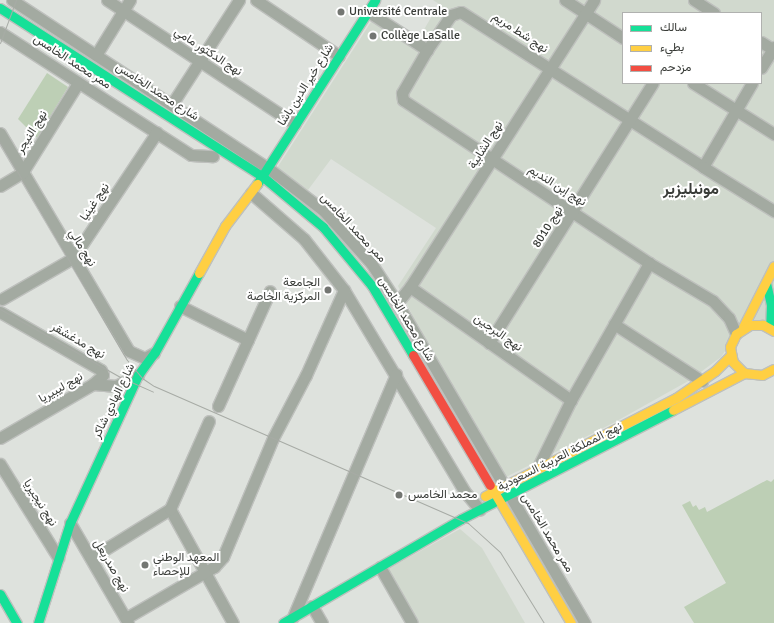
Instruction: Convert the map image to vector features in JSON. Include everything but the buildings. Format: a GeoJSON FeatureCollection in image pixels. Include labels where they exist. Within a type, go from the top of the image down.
{"type":"FeatureCollection","features":[{"type":"Feature","properties":{"kind":"main road","name":"شارع خير الدين باشا"},"geometry":{"type":"LineString","coordinates":[[254,189],[375,0]]}},
{"type":"Feature","properties":{"kind":"main road","name":"شارع محمد الخامس"},"geometry":{"type":"LineString","coordinates":[[2,9],[24,32],[213,156],[254,189],[316,234],[359,287]]}},
{"type":"Feature","properties":{"kind":"main road","name":"شارع محمد الخامس"},"geometry":{"type":"LineString","coordinates":[[2,9],[265,172],[323,227],[364,273],[560,623]]}},
{"type":"Feature","properties":{"kind":"main road","name":"شارع الهادي شاكر"},"geometry":{"type":"LineString","coordinates":[[38,623],[70,522],[138,375],[155,352],[226,226],[254,189]]}},
{"type":"Feature","properties":{"kind":"main road"},"geometry":{"type":"LineString","coordinates":[[774,266],[730,347],[731,355],[738,368],[744,373],[762,375],[774,369]]}},
{"type":"Feature","properties":{"kind":"main road"},"geometry":{"type":"LineString","coordinates":[[739,330],[756,324],[772,329],[771,304],[766,283]]}},
{"type":"Feature","properties":{"kind":"main road","name":"نهج المملكة العربية السعودية"},"geometry":{"type":"LineString","coordinates":[[283,623],[494,503],[506,491],[537,469],[656,408],[702,381],[731,355]]}},
{"type":"Feature","properties":{"kind":"main road","name":"نهج المملكة العربية السعودية"},"geometry":{"type":"LineString","coordinates":[[489,494],[506,491],[744,373]]}},
{"type":"Feature","properties":{"kind":"main road","name":"شارع محمد الخامس"},"geometry":{"type":"LineString","coordinates":[[465,462],[489,494]]}},
{"type":"Feature","properties":{"kind":"main road","name":"شارع محمد الخامس"},"geometry":{"type":"LineString","coordinates":[[494,503],[571,623]]}},
{"type":"Feature","properties":{"kind":"main road"},"geometry":{"type":"LineString","coordinates":[[0,594],[16,623]]}},
{"type":"Feature","properties":{"kind":"street","name":"ممر محمد الخامس"},"geometry":{"type":"LineString","coordinates":[[12,0],[172,104],[265,172],[324,212],[371,263],[397,303],[506,491],[585,623]]}},
{"type":"Feature","properties":{"kind":"street","name":"نهج الدكتور مامي"},"geometry":{"type":"LineString","coordinates":[[107,0],[295,124]]}},
{"type":"Feature","properties":{"kind":"street"},"geometry":{"type":"LineString","coordinates":[[96,55],[124,12],[130,0]]}},
{"type":"Feature","properties":{"kind":"street"},"geometry":{"type":"LineString","coordinates":[[172,104],[239,0]]}},
{"type":"Feature","properties":{"kind":"street"},"geometry":{"type":"LineString","coordinates":[[256,0],[339,56]]}},
{"type":"Feature","properties":{"kind":"street"},"geometry":{"type":"LineString","coordinates":[[566,0],[622,37]]}},
{"type":"Feature","properties":{"kind":"street","name":"نهج الشابية"},"geometry":{"type":"LineString","coordinates":[[397,303],[410,287],[594,0]]}},
{"type":"Feature","properties":{"kind":"street"},"geometry":{"type":"LineString","coordinates":[[694,0],[712,12]]}},
{"type":"Feature","properties":{"kind":"street"},"geometry":{"type":"LineString","coordinates":[[367,11],[427,50]]}},
{"type":"Feature","properties":{"kind":"street","name":"نهج شط مريم"},"geometry":{"type":"LineString","coordinates":[[427,50],[450,15],[458,11],[774,211]]}},
{"type":"Feature","properties":{"kind":"street","name":"ممر محمد الخامس"},"geometry":{"type":"LineString","coordinates":[[0,32],[191,155],[213,156]]}},
{"type":"Feature","properties":{"kind":"street"},"geometry":{"type":"LineString","coordinates":[[762,43],[773,49],[762,66]]}},
{"type":"Feature","properties":{"kind":"street","name":"نهج إبن النديم"},"geometry":{"type":"LineString","coordinates":[[427,50],[402,93],[403,100],[491,161],[573,211],[649,263],[714,301],[739,330]]}},
{"type":"Feature","properties":{"kind":"street","name":"نهج النيجر"},"geometry":{"type":"LineString","coordinates":[[0,186],[22,173],[78,83]]}},
{"type":"Feature","properties":{"kind":"street","name":"نهج 8010"},"geometry":{"type":"LineString","coordinates":[[490,343],[652,84]]}},
{"type":"Feature","properties":{"kind":"street"},"geometry":{"type":"LineString","coordinates":[[695,84],[774,134]]}},
{"type":"Feature","properties":{"kind":"street"},"geometry":{"type":"LineString","coordinates":[[703,167],[751,84]]}},
{"type":"Feature","properties":{"kind":"street","name":"نهج غينيا"},"geometry":{"type":"LineString","coordinates":[[1,298],[73,258],[157,132]]}},
{"type":"Feature","properties":{"kind":"street","name":"نهج مالي"},"geometry":{"type":"LineString","coordinates":[[0,133],[22,173],[129,351],[144,358],[155,352]]}},
{"type":"Feature","properties":{"kind":"street","name":"شارع محمد الخامس"},"geometry":{"type":"LineString","coordinates":[[254,189],[304,239],[344,290],[396,374],[465,492],[480,510]]}},
{"type":"Feature","properties":{"kind":"street"},"geometry":{"type":"LineString","coordinates":[[537,469],[571,400],[649,263]]}},
{"type":"Feature","properties":{"kind":"street","name":"نهج البرجين"},"geometry":{"type":"LineString","coordinates":[[410,287],[571,400]]}},
{"type":"Feature","properties":{"kind":"street"},"geometry":{"type":"LineString","coordinates":[[127,621],[205,572],[223,557],[273,438],[306,375],[344,290]]}},
{"type":"Feature","properties":{"kind":"street"},"geometry":{"type":"LineString","coordinates":[[218,406],[270,292]]}},
{"type":"Feature","properties":{"kind":"street","name":"نهج مدغشقر"},"geometry":{"type":"LineString","coordinates":[[1,298],[23,325]]}},
{"type":"Feature","properties":{"kind":"street"},"geometry":{"type":"LineString","coordinates":[[180,306],[248,340]]}},
{"type":"Feature","properties":{"kind":"street","name":"نهج مدغشقر"},"geometry":{"type":"LineString","coordinates":[[0,312],[101,370],[103,375],[93,384]]}},
{"type":"Feature","properties":{"kind":"street"},"geometry":{"type":"LineString","coordinates":[[614,324],[702,381]]}},
{"type":"Feature","properties":{"kind":"street"},"geometry":{"type":"LineString","coordinates":[[293,617],[396,374]]}},
{"type":"Feature","properties":{"kind":"street","name":"نهج ليبيريا"},"geometry":{"type":"LineString","coordinates":[[0,438],[93,384],[116,386],[138,375]]}},
{"type":"Feature","properties":{"kind":"street"},"geometry":{"type":"LineString","coordinates":[[91,558],[170,509],[209,421]]}},
{"type":"Feature","properties":{"kind":"street","name":"نهج نيجيريا"},"geometry":{"type":"LineString","coordinates":[[0,464],[58,557]]}},
{"type":"Feature","properties":{"kind":"street"},"geometry":{"type":"LineString","coordinates":[[170,509],[233,623]]}},
{"type":"Feature","properties":{"kind":"street","name":"نهج صدربعل"},"geometry":{"type":"LineString","coordinates":[[70,522],[127,621]]}},
{"type":"Feature","properties":{"kind":"street"},"geometry":{"type":"LineString","coordinates":[[380,567],[412,623]]}},
{"type":"Feature","properties":{"kind":"street"},"geometry":{"type":"LineString","coordinates":[[312,606],[322,623]]}},
{"type":"Feature","properties":{"kind":"shaded area"},"geometry":{"type":"Polygon","coordinates":[[[433,0],[774,0],[774,322],[766,321],[727,348],[721,357],[690,380],[615,422],[502,479],[443,378],[398,286],[436,228],[331,159],[308,190],[277,168],[378,11],[419,38],[439,4],[433,0]]]}},
{"type":"Feature","properties":{"kind":"shaded area"},"geometry":{"type":"Polygon","coordinates":[[[460,529],[482,548],[525,623],[417,623],[386,570],[460,529]]]}},
{"type":"Feature","properties":{"kind":"green space"},"geometry":{"type":"Polygon","coordinates":[[[47,73],[68,87],[37,138],[18,119],[47,73]]]}},
{"type":"Feature","properties":{"kind":"green space"},"geometry":{"type":"Polygon","coordinates":[[[774,479],[774,623],[694,623],[684,607],[726,583],[682,505],[690,501],[693,507],[696,505],[699,510],[705,507],[707,512],[767,480],[771,482],[774,479]]]}},
{"type":"Feature","properties":{"kind":"tram line"},"geometry":{"type":"LineString","coordinates":[[0,43],[16,0]]}},
{"type":"Feature","properties":{"kind":"tram line"},"geometry":{"type":"LineString","coordinates":[[0,142],[127,360],[142,378],[154,386],[468,523],[500,552],[544,623]]}},
{"type":"Feature","properties":{"kind":"tram line"},"geometry":{"type":"LineString","coordinates":[[0,309],[120,377],[153,392]]}},
{"type":"Feature","properties":{"kind":"traffic: fast"},"geometry":{"type":"LineString","coordinates":[[257,184],[375,0]]}},
{"type":"Feature","properties":{"kind":"traffic: fast"},"geometry":{"type":"LineString","coordinates":[[0,8],[262,176],[323,227],[372,286],[413,355]]}},
{"type":"Feature","properties":{"kind":"traffic: fast"},"geometry":{"type":"LineString","coordinates":[[38,623],[70,523],[138,375],[155,352],[199,273]]}},
{"type":"Feature","properties":{"kind":"traffic: fast"},"geometry":{"type":"LineString","coordinates":[[766,283],[771,304],[770,327]]}},
{"type":"Feature","properties":{"kind":"traffic: fast"},"geometry":{"type":"LineString","coordinates":[[283,623],[461,519],[673,410]]}},
{"type":"Feature","properties":{"kind":"traffic: fast"},"geometry":{"type":"LineString","coordinates":[[0,594],[17,623]]}},
{"type":"Feature","properties":{"kind":"traffic: slow"},"geometry":{"type":"LineString","coordinates":[[199,273],[225,226],[257,184]]}},
{"type":"Feature","properties":{"kind":"traffic: slow"},"geometry":{"type":"LineString","coordinates":[[743,327],[774,266]]}},
{"type":"Feature","properties":{"kind":"traffic: slow"},"geometry":{"type":"LineString","coordinates":[[774,331],[763,325],[750,325],[736,334],[730,347],[733,362],[744,373],[762,375],[774,369]]}},
{"type":"Feature","properties":{"kind":"traffic: slow"},"geometry":{"type":"LineString","coordinates":[[485,496],[676,398],[715,371],[731,355]]}},
{"type":"Feature","properties":{"kind":"traffic: slow"},"geometry":{"type":"LineString","coordinates":[[673,410],[744,373]]}},
{"type":"Feature","properties":{"kind":"traffic: slow"},"geometry":{"type":"LineString","coordinates":[[490,485],[571,623]]}},
{"type":"Feature","properties":{"kind":"traffic: jam"},"geometry":{"type":"LineString","coordinates":[[413,355],[490,485]]}},
{"type":"Feature","properties":{"kind":"place","name":"Université Centrale"},"geometry":{"type":"Point","coordinates":[341,12]}},
{"type":"Feature","properties":{"kind":"place","name":"Collège LaSalle"},"geometry":{"type":"Point","coordinates":[373,36]}},
{"type":"Feature","properties":{"kind":"place","name":"الجامعة المركزية الخاصة"},"geometry":{"type":"Point","coordinates":[328,290]}},
{"type":"Feature","properties":{"kind":"place","name":"محمد الخامس"},"geometry":{"type":"Point","coordinates":[399,495]}},
{"type":"Feature","properties":{"kind":"place","name":"المعهد الوطني للإحصاء"},"geometry":{"type":"Point","coordinates":[145,565]}},
{"type":"Feature","properties":{"kind":"district","name":"مونبليزير"},"geometry":{"type":"Point","coordinates":[691,189]}}]}
